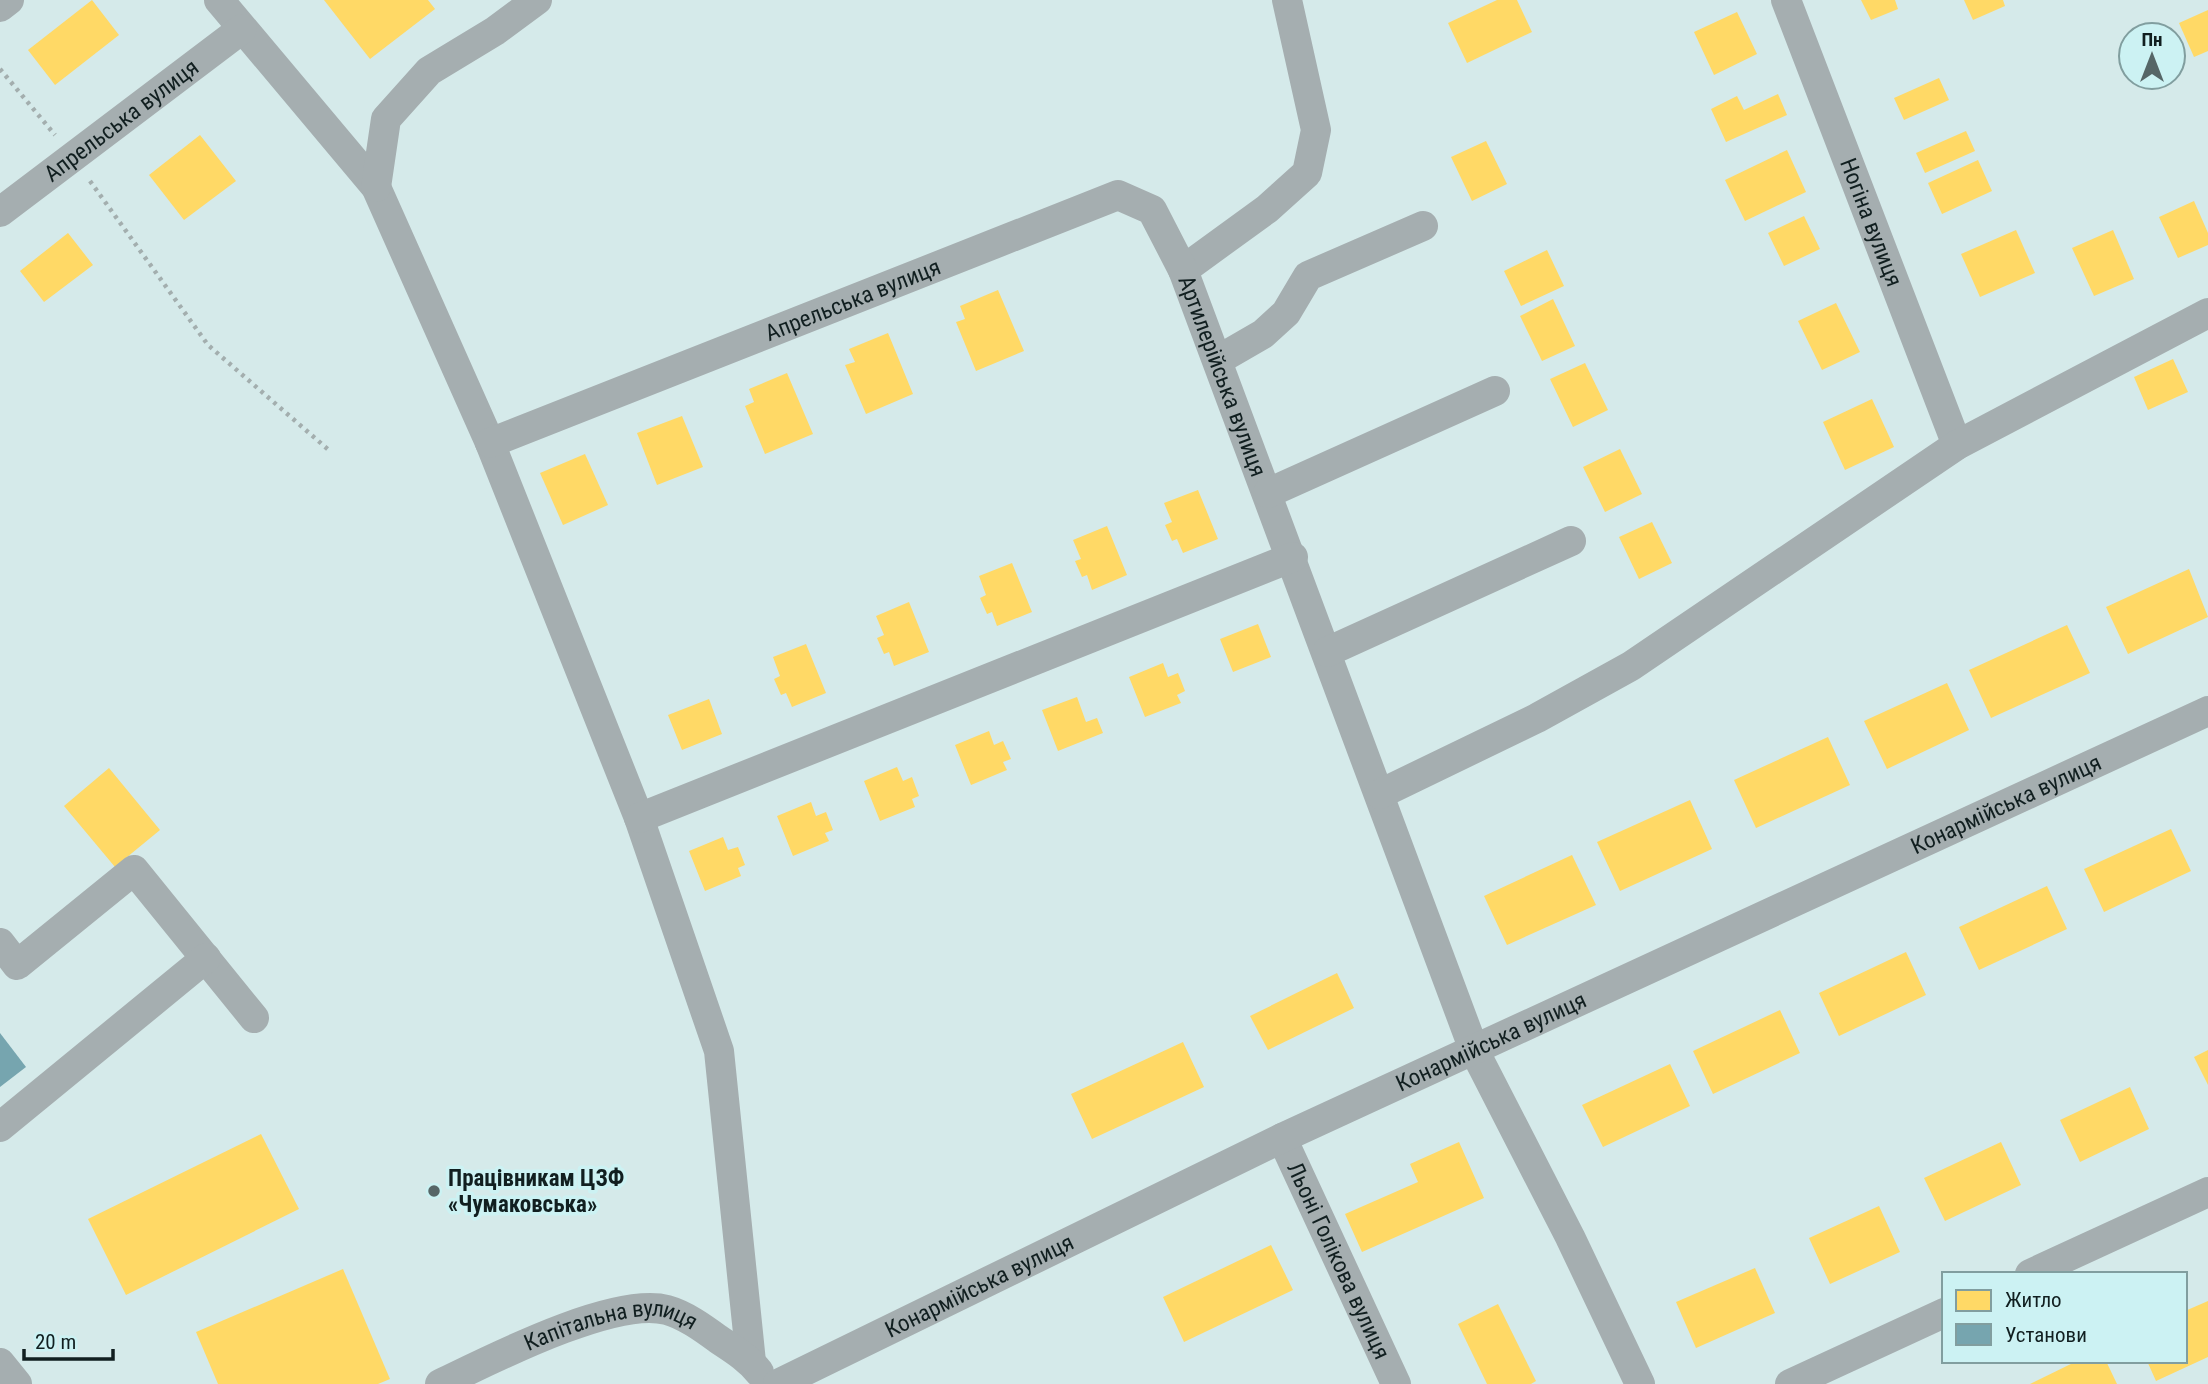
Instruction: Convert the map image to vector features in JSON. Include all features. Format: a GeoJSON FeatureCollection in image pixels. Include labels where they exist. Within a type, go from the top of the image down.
{"type":"FeatureCollection","features":[{"type":"Feature","properties":{"kind":"street"},"geometry":{"type":"LineString","coordinates":[[0,7],[9,0]]}},
{"type":"Feature","properties":{"kind":"street"},"geometry":{"type":"LineString","coordinates":[[219,0],[376,187],[491,443],[639,818],[719,1051],[759,1373]]}},
{"type":"Feature","properties":{"kind":"street"},"geometry":{"type":"LineString","coordinates":[[376,187],[386,120],[429,71],[495,31],[537,0]]}},
{"type":"Feature","properties":{"kind":"street","name":"Артилерійська вулиця"},"geometry":{"type":"LineString","coordinates":[[1287,0],[1316,130],[1307,173],[1267,209],[1183,270],[1293,557],[1474,1050],[1570,1237],[1640,1384]]}},
{"type":"Feature","properties":{"kind":"street","name":"Ногіна вулиця"},"geometry":{"type":"LineString","coordinates":[[1786,0],[1957,445]]}},
{"type":"Feature","properties":{"kind":"street","name":"Апрельська вулиця"},"geometry":{"type":"LineString","coordinates":[[0,212],[242,29]]}},
{"type":"Feature","properties":{"kind":"street","name":"Апрельська вулиця"},"geometry":{"type":"LineString","coordinates":[[491,443],[1118,195],[1152,210],[1183,270]]}},
{"type":"Feature","properties":{"kind":"street"},"geometry":{"type":"LineString","coordinates":[[1218,360],[1263,334],[1278,320],[1308,276],[1423,226]]}},
{"type":"Feature","properties":{"kind":"street"},"geometry":{"type":"LineString","coordinates":[[1380,794],[1537,718],[1631,666],[1957,445],[2208,313]]}},
{"type":"Feature","properties":{"kind":"street"},"geometry":{"type":"LineString","coordinates":[[1268,494],[1495,391]]}},
{"type":"Feature","properties":{"kind":"street"},"geometry":{"type":"LineString","coordinates":[[1327,652],[1571,541]]}},
{"type":"Feature","properties":{"kind":"street"},"geometry":{"type":"LineString","coordinates":[[639,818],[1293,557]]}},
{"type":"Feature","properties":{"kind":"street","name":"Конармійська вулиця"},"geometry":{"type":"LineString","coordinates":[[778,1384],[1282,1138],[2208,711]]}},
{"type":"Feature","properties":{"kind":"street"},"geometry":{"type":"LineString","coordinates":[[0,943],[17,965],[134,870],[254,1018]]}},
{"type":"Feature","properties":{"kind":"street"},"geometry":{"type":"LineString","coordinates":[[0,1127],[206,958]]}},
{"type":"Feature","properties":{"kind":"street","name":"Льоні Голікова вулиця"},"geometry":{"type":"LineString","coordinates":[[1282,1138],[1396,1384]]}},
{"type":"Feature","properties":{"kind":"street"},"geometry":{"type":"LineString","coordinates":[[2034,1272],[2208,1192]]}},
{"type":"Feature","properties":{"kind":"street","name":"Капітальна вулиця"},"geometry":{"type":"LineString","coordinates":[[440,1384],[531,1340],[630,1308],[666,1310],[699,1325],[759,1373]]}},
{"type":"Feature","properties":{"kind":"street"},"geometry":{"type":"LineString","coordinates":[[1790,1384],[1942,1314]]}},
{"type":"Feature","properties":{"kind":"street"},"geometry":{"type":"LineString","coordinates":[[0,1363],[17,1384]]}},
{"type":"Feature","properties":{"kind":"path"},"geometry":{"type":"LineString","coordinates":[[0,69],[73,156],[208,345],[331,452]]}},
{"type":"Feature","properties":{"kind":"building: Житло"},"geometry":{"type":"Polygon","coordinates":[[[92,0],[119,35],[55,85],[28,50],[92,0]]]}},
{"type":"Feature","properties":{"kind":"building: Житло"},"geometry":{"type":"Polygon","coordinates":[[[324,0],[428,0],[435,9],[370,59],[324,0]]]}},
{"type":"Feature","properties":{"kind":"building: Житло"},"geometry":{"type":"Polygon","coordinates":[[[1497,0],[1517,0],[1532,32],[1467,63],[1448,23],[1497,0]]]}},
{"type":"Feature","properties":{"kind":"building: Житло"},"geometry":{"type":"Polygon","coordinates":[[[1861,0],[1895,0],[1898,9],[1871,20],[1861,0]]]}},
{"type":"Feature","properties":{"kind":"building: Житло"},"geometry":{"type":"Polygon","coordinates":[[[1964,0],[2003,0],[2005,6],[1973,20],[1964,0]]]}},
{"type":"Feature","properties":{"kind":"building: Житло"},"geometry":{"type":"Polygon","coordinates":[[[2208,10],[2208,51],[2194,57],[2187,41],[2187,21],[2183,21],[2208,10]]]}},
{"type":"Feature","properties":{"kind":"building: Житло"},"geometry":{"type":"Polygon","coordinates":[[[1737,12],[1757,54],[1714,75],[1694,32],[1737,12]]]}},
{"type":"Feature","properties":{"kind":"building: Житло"},"geometry":{"type":"Polygon","coordinates":[[[1939,78],[1949,100],[1904,120],[1894,98],[1939,78]]]}},
{"type":"Feature","properties":{"kind":"building: Житло"},"geometry":{"type":"Polygon","coordinates":[[[1778,94],[1787,115],[1726,142],[1711,109],[1737,96],[1744,110],[1778,94]]]}},
{"type":"Feature","properties":{"kind":"building: Житло"},"geometry":{"type":"Polygon","coordinates":[[[1966,131],[1975,151],[1925,173],[1916,153],[1966,131]]]}},
{"type":"Feature","properties":{"kind":"building: Житло"},"geometry":{"type":"Polygon","coordinates":[[[200,135],[236,181],[184,220],[149,175],[200,135]]]}},
{"type":"Feature","properties":{"kind":"building: Житло"},"geometry":{"type":"Polygon","coordinates":[[[1486,141],[1507,184],[1472,201],[1451,157],[1486,141]]]}},
{"type":"Feature","properties":{"kind":"building: Житло"},"geometry":{"type":"Polygon","coordinates":[[[1787,150],[1806,192],[1745,221],[1725,180],[1787,150]]]}},
{"type":"Feature","properties":{"kind":"building: Житло"},"geometry":{"type":"Polygon","coordinates":[[[1978,160],[1992,191],[1942,214],[1928,183],[1978,160]]]}},
{"type":"Feature","properties":{"kind":"building: Житло"},"geometry":{"type":"Polygon","coordinates":[[[2194,201],[2208,233],[2208,245],[2178,258],[2159,217],[2194,201]]]}},
{"type":"Feature","properties":{"kind":"building: Житло"},"geometry":{"type":"Polygon","coordinates":[[[1804,216],[1820,249],[1784,266],[1768,233],[1804,216]]]}},
{"type":"Feature","properties":{"kind":"building: Житло"},"geometry":{"type":"Polygon","coordinates":[[[2016,230],[2035,273],[1980,297],[1961,254],[2016,230]]]}},
{"type":"Feature","properties":{"kind":"building: Житло"},"geometry":{"type":"Polygon","coordinates":[[[2113,230],[2134,279],[2094,296],[2072,248],[2113,230]]]}},
{"type":"Feature","properties":{"kind":"building: Житло"},"geometry":{"type":"Polygon","coordinates":[[[68,233],[93,265],[44,302],[20,271],[68,233]]]}},
{"type":"Feature","properties":{"kind":"building: Житло"},"geometry":{"type":"Polygon","coordinates":[[[1547,250],[1564,286],[1521,306],[1504,271],[1547,250]]]}},
{"type":"Feature","properties":{"kind":"building: Житло"},"geometry":{"type":"Polygon","coordinates":[[[998,290],[1024,351],[976,371],[956,322],[965,319],[960,306],[998,290]]]}},
{"type":"Feature","properties":{"kind":"building: Житло"},"geometry":{"type":"Polygon","coordinates":[[[1553,299],[1575,346],[1542,361],[1520,316],[1553,299]]]}},
{"type":"Feature","properties":{"kind":"building: Житло"},"geometry":{"type":"Polygon","coordinates":[[[1836,303],[1860,352],[1822,370],[1798,321],[1836,303]]]}},
{"type":"Feature","properties":{"kind":"building: Житло"},"geometry":{"type":"Polygon","coordinates":[[[888,333],[913,394],[866,414],[845,365],[855,362],[849,349],[888,333]]]}},
{"type":"Feature","properties":{"kind":"building: Житло"},"geometry":{"type":"Polygon","coordinates":[[[2173,359],[2188,392],[2148,410],[2134,377],[2173,359]]]}},
{"type":"Feature","properties":{"kind":"building: Житло"},"geometry":{"type":"Polygon","coordinates":[[[1585,363],[1608,410],[1573,427],[1550,379],[1585,363]]]}},
{"type":"Feature","properties":{"kind":"building: Житло"},"geometry":{"type":"Polygon","coordinates":[[[787,373],[813,434],[765,454],[745,406],[754,402],[749,389],[787,373]]]}},
{"type":"Feature","properties":{"kind":"building: Житло"},"geometry":{"type":"Polygon","coordinates":[[[1872,399],[1894,447],[1845,470],[1823,422],[1872,399]]]}},
{"type":"Feature","properties":{"kind":"building: Житло"},"geometry":{"type":"Polygon","coordinates":[[[682,416],[703,467],[657,485],[637,433],[682,416]]]}},
{"type":"Feature","properties":{"kind":"building: Житло"},"geometry":{"type":"Polygon","coordinates":[[[1620,449],[1642,494],[1605,512],[1583,467],[1620,449]]]}},
{"type":"Feature","properties":{"kind":"building: Житло"},"geometry":{"type":"Polygon","coordinates":[[[585,454],[608,505],[563,525],[540,473],[585,454]]]}},
{"type":"Feature","properties":{"kind":"building: Житло"},"geometry":{"type":"Polygon","coordinates":[[[1198,490],[1218,539],[1183,553],[1177,539],[1172,541],[1165,525],[1172,522],[1164,503],[1198,490]]]}},
{"type":"Feature","properties":{"kind":"building: Житло"},"geometry":{"type":"Polygon","coordinates":[[[1652,522],[1672,563],[1639,579],[1619,537],[1652,522]]]}},
{"type":"Feature","properties":{"kind":"building: Житло"},"geometry":{"type":"Polygon","coordinates":[[[1107,526],[1127,575],[1092,590],[1087,575],[1082,577],[1075,561],[1081,559],[1073,540],[1107,526]]]}},
{"type":"Feature","properties":{"kind":"building: Житло"},"geometry":{"type":"Polygon","coordinates":[[[1012,563],[1032,612],[997,626],[992,612],[987,614],[980,598],[986,595],[979,576],[1012,563]]]}},
{"type":"Feature","properties":{"kind":"building: Житло"},"geometry":{"type":"Polygon","coordinates":[[[2189,569],[2208,617],[2128,654],[2106,607],[2189,569]]]}},
{"type":"Feature","properties":{"kind":"building: Житло"},"geometry":{"type":"Polygon","coordinates":[[[909,602],[929,652],[894,666],[889,652],[884,654],[877,638],[884,635],[876,616],[909,602]]]}},
{"type":"Feature","properties":{"kind":"building: Житло"},"geometry":{"type":"Polygon","coordinates":[[[1258,624],[1271,657],[1233,672],[1220,639],[1258,624]]]}},
{"type":"Feature","properties":{"kind":"building: Житло"},"geometry":{"type":"Polygon","coordinates":[[[2067,625],[2090,673],[1991,718],[1969,670],[2067,625]]]}},
{"type":"Feature","properties":{"kind":"building: Житло"},"geometry":{"type":"Polygon","coordinates":[[[806,644],[826,693],[792,707],[786,693],[781,695],[774,679],[780,676],[773,657],[806,644]]]}},
{"type":"Feature","properties":{"kind":"building: Житло"},"geometry":{"type":"Polygon","coordinates":[[[1163,663],[1168,677],[1178,673],[1185,691],[1177,695],[1181,703],[1145,717],[1129,677],[1163,663]]]}},
{"type":"Feature","properties":{"kind":"building: Житло"},"geometry":{"type":"Polygon","coordinates":[[[1947,683],[1969,730],[1887,769],[1864,721],[1947,683]]]}},
{"type":"Feature","properties":{"kind":"building: Житло"},"geometry":{"type":"Polygon","coordinates":[[[1077,697],[1086,722],[1097,718],[1103,733],[1058,751],[1042,710],[1077,697]]]}},
{"type":"Feature","properties":{"kind":"building: Житло"},"geometry":{"type":"Polygon","coordinates":[[[709,699],[722,734],[682,750],[668,715],[709,699]]]}},
{"type":"Feature","properties":{"kind":"building: Житло"},"geometry":{"type":"Polygon","coordinates":[[[989,731],[994,745],[1003,741],[1011,759],[1003,762],[1007,770],[971,785],[955,745],[989,731]]]}},
{"type":"Feature","properties":{"kind":"building: Житло"},"geometry":{"type":"Polygon","coordinates":[[[1828,737],[1850,785],[1756,828],[1734,780],[1828,737]]]}},
{"type":"Feature","properties":{"kind":"building: Житло"},"geometry":{"type":"Polygon","coordinates":[[[897,767],[903,781],[912,777],[919,796],[912,799],[915,807],[880,821],[864,781],[897,767]]]}},
{"type":"Feature","properties":{"kind":"building: Житло"},"geometry":{"type":"Polygon","coordinates":[[[109,768],[160,830],[115,867],[64,806],[109,768]]]}},
{"type":"Feature","properties":{"kind":"building: Житло"},"geometry":{"type":"Polygon","coordinates":[[[1690,800],[1712,849],[1620,891],[1597,842],[1690,800]]]}},
{"type":"Feature","properties":{"kind":"building: Житло"},"geometry":{"type":"Polygon","coordinates":[[[811,802],[816,816],[826,812],[833,830],[825,833],[829,841],[793,856],[777,816],[811,802]]]}},
{"type":"Feature","properties":{"kind":"building: Житло"},"geometry":{"type":"Polygon","coordinates":[[[2171,829],[2191,871],[2104,912],[2084,869],[2171,829]]]}},
{"type":"Feature","properties":{"kind":"building: Житло"},"geometry":{"type":"Polygon","coordinates":[[[723,837],[728,850],[738,847],[745,865],[738,868],[741,876],[705,891],[689,851],[723,837]]]}},
{"type":"Feature","properties":{"kind":"building: Житло"},"geometry":{"type":"Polygon","coordinates":[[[1572,855],[1596,905],[1507,945],[1484,896],[1572,855]]]}},
{"type":"Feature","properties":{"kind":"building: Житло"},"geometry":{"type":"Polygon","coordinates":[[[2047,886],[2067,929],[1979,970],[1959,927],[2047,886]]]}},
{"type":"Feature","properties":{"kind":"building: Житло"},"geometry":{"type":"Polygon","coordinates":[[[1906,952],[1926,995],[1839,1036],[1819,993],[1906,952]]]}},
{"type":"Feature","properties":{"kind":"building: Житло"},"geometry":{"type":"Polygon","coordinates":[[[1337,973],[1354,1008],[1268,1050],[1250,1016],[1337,973]]]}},
{"type":"Feature","properties":{"kind":"building: Житло"},"geometry":{"type":"Polygon","coordinates":[[[1780,1010],[1800,1053],[1713,1094],[1693,1051],[1780,1010]]]}},
{"type":"Feature","properties":{"kind":"building: Житло"},"geometry":{"type":"Polygon","coordinates":[[[1183,1042],[1204,1087],[1092,1139],[1071,1094],[1183,1042]]]}},
{"type":"Feature","properties":{"kind":"building: Житло"},"geometry":{"type":"Polygon","coordinates":[[[2208,1050],[2208,1085],[2194,1057],[2208,1050]]]}},
{"type":"Feature","properties":{"kind":"building: Житло"},"geometry":{"type":"Polygon","coordinates":[[[1670,1064],[1690,1106],[1603,1147],[1582,1105],[1670,1064]]]}},
{"type":"Feature","properties":{"kind":"building: Житло"},"geometry":{"type":"Polygon","coordinates":[[[2130,1087],[2149,1129],[2080,1162],[2060,1120],[2130,1087]]]}},
{"type":"Feature","properties":{"kind":"building: Житло"},"geometry":{"type":"Polygon","coordinates":[[[261,1134],[299,1209],[126,1295],[88,1219],[261,1134]]]}},
{"type":"Feature","properties":{"kind":"building: Житло"},"geometry":{"type":"Polygon","coordinates":[[[1459,1142],[1484,1198],[1362,1252],[1345,1214],[1418,1182],[1410,1164],[1459,1142]]]}},
{"type":"Feature","properties":{"kind":"building: Житло"},"geometry":{"type":"Polygon","coordinates":[[[2001,1142],[2021,1185],[1945,1221],[1924,1178],[2001,1142]]]}},
{"type":"Feature","properties":{"kind":"building: Житло"},"geometry":{"type":"Polygon","coordinates":[[[1879,1206],[1900,1252],[1830,1284],[1809,1238],[1879,1206]]]}},
{"type":"Feature","properties":{"kind":"building: Житло"},"geometry":{"type":"Polygon","coordinates":[[[1271,1245],[1293,1290],[1184,1342],[1163,1297],[1271,1245]]]}},
{"type":"Feature","properties":{"kind":"building: Житло"},"geometry":{"type":"Polygon","coordinates":[[[1755,1268],[1775,1313],[1696,1348],[1676,1302],[1755,1268]]]}},
{"type":"Feature","properties":{"kind":"building: Житло"},"geometry":{"type":"Polygon","coordinates":[[[343,1269],[390,1379],[378,1384],[218,1384],[196,1332],[343,1269]]]}},
{"type":"Feature","properties":{"kind":"building: Житло"},"geometry":{"type":"Polygon","coordinates":[[[2208,1301],[2208,1357],[2156,1381],[2148,1363],[2187,1363],[2187,1310],[2208,1301]]]}},
{"type":"Feature","properties":{"kind":"building: Житло"},"geometry":{"type":"Polygon","coordinates":[[[1498,1304],[1536,1381],[1531,1384],[1487,1384],[1458,1324],[1498,1304]]]}},
{"type":"Feature","properties":{"kind":"building: Житло"},"geometry":{"type":"Polygon","coordinates":[[[2073,1363],[2107,1363],[2117,1384],[2030,1384],[2073,1363]]]}},
{"type":"Feature","properties":{"kind":"building: Установи"},"geometry":{"type":"Polygon","coordinates":[[[0,1033],[26,1067],[0,1087],[0,1033]]]}},
{"type":"Feature","properties":{"kind":"place","name":"Працівникам ЦЗФ «Чумаковська»"},"geometry":{"type":"Point","coordinates":[434,1191]}}]}
